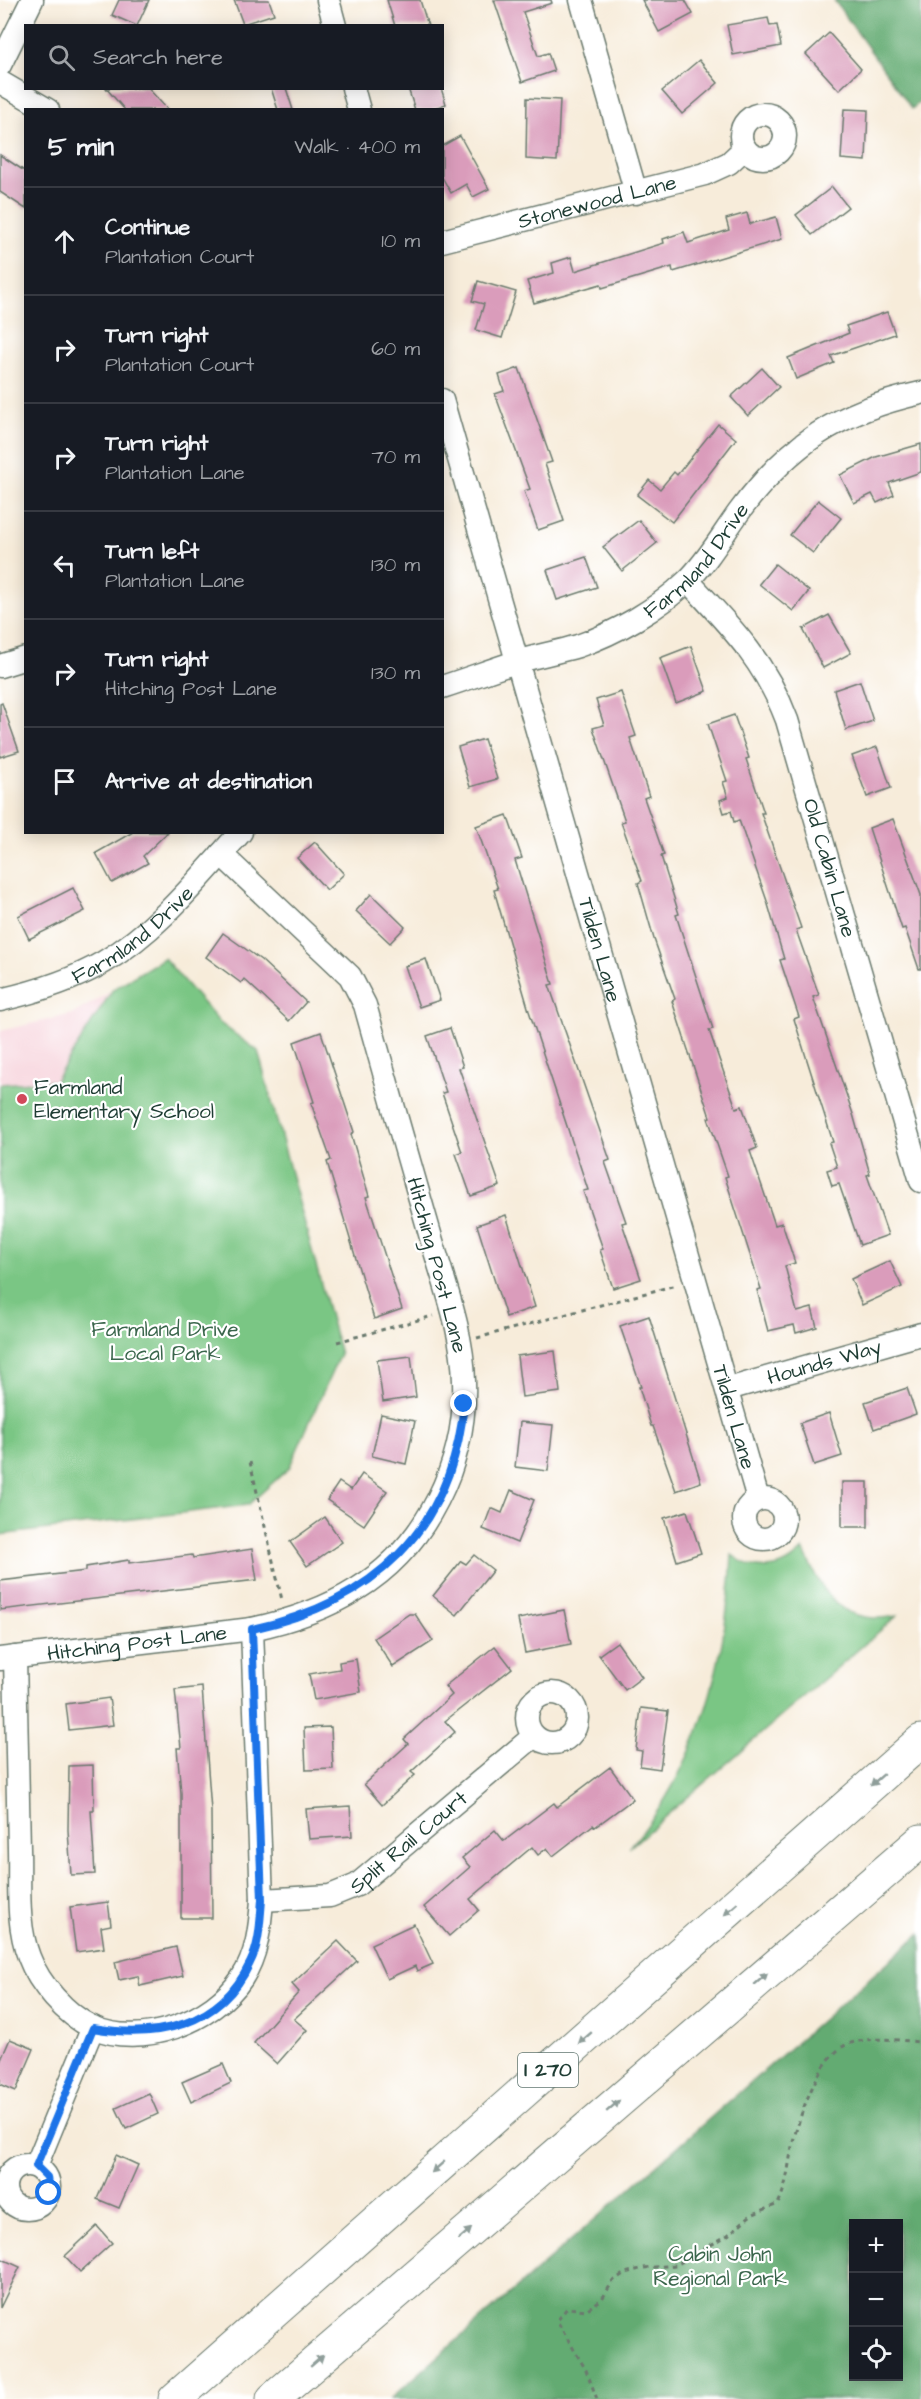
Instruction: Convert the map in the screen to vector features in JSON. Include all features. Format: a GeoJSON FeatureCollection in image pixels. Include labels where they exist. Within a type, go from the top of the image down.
{"type":"FeatureCollection","features":[{"type":"Feature","properties":{"kind":"highway","name":"I 270"},"geometry":{"type":"LineString","coordinates":[[175,2399],[921,1741]]}},
{"type":"Feature","properties":{"kind":"highway"},"geometry":{"type":"LineString","coordinates":[[273,2399],[921,1841]]}},
{"type":"Feature","properties":{"kind":"street"},"geometry":{"type":"LineString","coordinates":[[0,65],[32,0]]}},
{"type":"Feature","properties":{"kind":"street"},"geometry":{"type":"LineString","coordinates":[[328,0],[334,24]]}},
{"type":"Feature","properties":{"kind":"street"},"geometry":{"type":"LineString","coordinates":[[581,0],[636,193]]}},
{"type":"Feature","properties":{"kind":"street"},"geometry":{"type":"LineString","coordinates":[[0,82],[45,108]]}},
{"type":"Feature","properties":{"kind":"street"},"geometry":{"type":"LineString","coordinates":[[354,90],[358,108]]}},
{"type":"Feature","properties":{"kind":"street","name":"Stonewood Lane"},"geometry":{"type":"LineString","coordinates":[[444,241],[705,174],[729,163],[745,148]]}},
{"type":"Feature","properties":{"kind":"street","name":"Farmland Drive"},"geometry":{"type":"LineString","coordinates":[[444,686],[598,638],[658,604],[688,580],[770,472],[792,452],[820,432],[863,410],[921,393]]}},
{"type":"Feature","properties":{"kind":"street","name":"Tilden Lane"},"geometry":{"type":"LineString","coordinates":[[444,407],[758,1499]]}},
{"type":"Feature","properties":{"kind":"street","name":"Old Cabin Lane"},"geometry":{"type":"LineString","coordinates":[[688,580],[744,641],[777,692],[921,1181]]}},
{"type":"Feature","properties":{"kind":"street"},"geometry":{"type":"LineString","coordinates":[[0,666],[24,659]]}},
{"type":"Feature","properties":{"kind":"street","name":"Farmland Drive"},"geometry":{"type":"LineString","coordinates":[[0,1000],[33,992],[103,962],[138,938],[239,834]]}},
{"type":"Feature","properties":{"kind":"street","name":"Hitching Post Lane"},"geometry":{"type":"LineString","coordinates":[[7,1658],[252,1629],[287,1621],[359,1588],[407,1545],[421,1529],[446,1482],[462,1429],[465,1382],[460,1342],[365,1005],[350,976],[221,854]]}},
{"type":"Feature","properties":{"kind":"street","name":"Hounds Way"},"geometry":{"type":"LineString","coordinates":[[728,1389],[921,1334]]}},
{"type":"Feature","properties":{"kind":"street"},"geometry":{"type":"LineString","coordinates":[[7,1658],[24,1940],[37,1974],[67,2009],[93,2028],[121,2033],[151,2033],[187,2024],[219,2005],[241,1980],[251,1962],[259,1933],[262,1900],[252,1629]]}},
{"type":"Feature","properties":{"kind":"street","name":"Split Rail Court"},"geometry":{"type":"LineString","coordinates":[[262,1900],[321,1897],[357,1885],[534,1736]]}},
{"type":"Feature","properties":{"kind":"street"},"geometry":{"type":"LineString","coordinates":[[36,2166],[93,2028]]}},
{"type":"Feature","properties":{"kind":"path"},"geometry":{"type":"LineString","coordinates":[[460,1342],[696,1280]]}},
{"type":"Feature","properties":{"kind":"path"},"geometry":{"type":"LineString","coordinates":[[336,1342],[452,1311]]}},
{"type":"Feature","properties":{"kind":"path"},"geometry":{"type":"LineString","coordinates":[[250,1462],[287,1621]]}},
{"type":"Feature","properties":{"kind":"path"},"geometry":{"type":"LineString","coordinates":[[597,2399],[586,2370],[557,2321],[560,2314],[567,2308],[585,2310],[602,2299],[613,2281],[625,2273],[644,2268],[676,2265],[728,2235],[751,2215],[778,2204],[787,2187],[792,2145],[800,2116],[824,2063],[847,2045],[879,2039],[921,2042]]}},
{"type":"Feature","properties":{"kind":"shaded area","name":"Farmland Elementary School"},"geometry":{"type":"Polygon","coordinates":[[[115,989],[0,1167],[0,1031],[73,1014],[115,989]]]}},
{"type":"Feature","properties":{"kind":"green space"},"geometry":{"type":"Polygon","coordinates":[[[834,0],[921,0],[921,101],[912,109],[834,0]]]}},
{"type":"Feature","properties":{"kind":"green space","name":"Farmland Drive Local Park"},"geometry":{"type":"Polygon","coordinates":[[[164,958],[220,1023],[258,1051],[340,1354],[289,1468],[248,1505],[0,1535],[0,1150],[2,1147],[0,1145],[0,1084],[50,1081],[53,1084],[113,989],[164,958]]]}},
{"type":"Feature","properties":{"kind":"green space"},"geometry":{"type":"Polygon","coordinates":[[[803,1549],[818,1580],[836,1603],[847,1611],[877,1618],[897,1616],[629,1848],[654,1816],[675,1783],[692,1747],[716,1673],[724,1634],[732,1555],[750,1565],[769,1568],[787,1563],[803,1549]]]}},
{"type":"Feature","properties":{"kind":"green space","name":"Cabin John Regional Park"},"geometry":{"type":"Polygon","coordinates":[[[921,1933],[921,2399],[390,2399],[921,1933]]]}},
{"type":"Feature","properties":{"kind":"building"},"geometry":{"type":"Polygon","coordinates":[[[119,0],[149,0],[138,24],[112,15],[119,0]]]}},
{"type":"Feature","properties":{"kind":"building"},"geometry":{"type":"Polygon","coordinates":[[[234,0],[269,0],[274,14],[243,24],[234,0]]]}},
{"type":"Feature","properties":{"kind":"building"},"geometry":{"type":"Polygon","coordinates":[[[387,0],[420,0],[427,24],[394,24],[387,0]]]}},
{"type":"Feature","properties":{"kind":"building"},"geometry":{"type":"Polygon","coordinates":[[[494,0],[551,0],[552,3],[523,12],[538,56],[548,53],[554,71],[522,82],[494,0]]]}},
{"type":"Feature","properties":{"kind":"building"},"geometry":{"type":"Polygon","coordinates":[[[642,0],[685,0],[693,14],[659,32],[642,0]]]}},
{"type":"Feature","properties":{"kind":"building"},"geometry":{"type":"Polygon","coordinates":[[[768,18],[770,26],[777,25],[781,46],[733,55],[727,25],[768,18]]]}},
{"type":"Feature","properties":{"kind":"building"},"geometry":{"type":"Polygon","coordinates":[[[829,33],[861,69],[839,90],[806,54],[829,33]]]}},
{"type":"Feature","properties":{"kind":"building"},"geometry":{"type":"Polygon","coordinates":[[[699,60],[718,83],[682,114],[662,91],[699,60]]]}},
{"type":"Feature","properties":{"kind":"building"},"geometry":{"type":"Polygon","coordinates":[[[108,90],[150,90],[166,108],[123,108],[108,90]]]}},
{"type":"Feature","properties":{"kind":"building"},"geometry":{"type":"Polygon","coordinates":[[[272,90],[287,90],[292,108],[277,108],[272,90]]]}},
{"type":"Feature","properties":{"kind":"building"},"geometry":{"type":"Polygon","coordinates":[[[409,90],[442,90],[446,104],[435,108],[414,108],[409,90]]]}},
{"type":"Feature","properties":{"kind":"building"},"geometry":{"type":"Polygon","coordinates":[[[527,98],[560,100],[557,161],[526,159],[527,98]]]}},
{"type":"Feature","properties":{"kind":"building"},"geometry":{"type":"Polygon","coordinates":[[[844,109],[868,110],[866,161],[841,159],[844,109]]]}},
{"type":"Feature","properties":{"kind":"building"},"geometry":{"type":"Polygon","coordinates":[[[460,136],[489,189],[473,197],[466,184],[451,193],[444,181],[444,145],[460,136]]]}},
{"type":"Feature","properties":{"kind":"building"},"geometry":{"type":"Polygon","coordinates":[[[0,155],[24,171],[24,208],[0,192],[0,155]]]}},
{"type":"Feature","properties":{"kind":"building"},"geometry":{"type":"Polygon","coordinates":[[[832,187],[848,207],[812,235],[796,215],[832,187]]]}},
{"type":"Feature","properties":{"kind":"building"},"geometry":{"type":"Polygon","coordinates":[[[747,213],[750,224],[776,217],[782,239],[673,272],[672,267],[602,288],[601,284],[534,303],[527,281],[554,273],[552,263],[571,257],[575,271],[664,243],[663,239],[684,232],[688,243],[729,230],[726,219],[747,213]]]}},
{"type":"Feature","properties":{"kind":"building"},"geometry":{"type":"Polygon","coordinates":[[[478,281],[516,292],[502,338],[476,330],[484,304],[472,301],[478,281]]]}},
{"type":"Feature","properties":{"kind":"building"},"geometry":{"type":"Polygon","coordinates":[[[887,312],[895,334],[831,356],[834,363],[796,379],[788,358],[849,333],[846,326],[887,312]]]}},
{"type":"Feature","properties":{"kind":"building"},"geometry":{"type":"Polygon","coordinates":[[[519,368],[552,462],[545,464],[564,521],[538,530],[524,491],[530,489],[495,394],[504,391],[499,375],[519,368]]]}},
{"type":"Feature","properties":{"kind":"building"},"geometry":{"type":"Polygon","coordinates":[[[762,368],[779,387],[748,416],[731,397],[762,368]]]}},
{"type":"Feature","properties":{"kind":"building"},"geometry":{"type":"Polygon","coordinates":[[[718,424],[736,439],[672,522],[637,495],[649,480],[660,489],[674,472],[677,475],[718,424]]]}},
{"type":"Feature","properties":{"kind":"building"},"geometry":{"type":"Polygon","coordinates":[[[921,444],[921,472],[889,483],[894,495],[877,503],[872,494],[854,503],[840,475],[876,457],[921,444]]]}},
{"type":"Feature","properties":{"kind":"building"},"geometry":{"type":"Polygon","coordinates":[[[818,500],[841,518],[813,553],[790,535],[818,500]]]}},
{"type":"Feature","properties":{"kind":"building"},"geometry":{"type":"Polygon","coordinates":[[[639,520],[657,543],[622,571],[603,547],[639,520]]]}},
{"type":"Feature","properties":{"kind":"building"},"geometry":{"type":"Polygon","coordinates":[[[586,557],[597,587],[557,600],[547,570],[586,557]]]}},
{"type":"Feature","properties":{"kind":"building"},"geometry":{"type":"Polygon","coordinates":[[[775,564],[809,591],[793,611],[759,584],[775,564]]]}},
{"type":"Feature","properties":{"kind":"building"},"geometry":{"type":"Polygon","coordinates":[[[829,615],[851,653],[823,668],[803,629],[829,615]]]}},
{"type":"Feature","properties":{"kind":"building"},"geometry":{"type":"Polygon","coordinates":[[[691,646],[707,691],[676,703],[660,658],[691,646]]]}},
{"type":"Feature","properties":{"kind":"building"},"geometry":{"type":"Polygon","coordinates":[[[860,681],[873,721],[846,730],[834,690],[860,681]]]}},
{"type":"Feature","properties":{"kind":"building"},"geometry":{"type":"Polygon","coordinates":[[[621,692],[636,736],[630,738],[649,796],[644,798],[664,855],[661,856],[679,914],[676,915],[713,1029],[709,1030],[736,1108],[742,1106],[757,1148],[750,1151],[775,1225],[782,1223],[795,1263],[785,1266],[797,1312],[812,1308],[817,1327],[796,1333],[794,1325],[768,1331],[757,1290],[761,1289],[725,1177],[728,1176],[708,1118],[710,1117],[672,1001],[675,999],[638,883],[642,881],[621,822],[625,821],[593,728],[604,725],[596,700],[621,692]]]}},
{"type":"Feature","properties":{"kind":"building"},"geometry":{"type":"Polygon","coordinates":[[[2,703],[19,751],[0,757],[0,704],[2,703]]]}},
{"type":"Feature","properties":{"kind":"building"},"geometry":{"type":"Polygon","coordinates":[[[734,715],[749,758],[746,759],[764,813],[761,813],[801,928],[796,930],[819,995],[813,997],[853,1114],[870,1174],[867,1175],[888,1235],[860,1245],[839,1184],[832,1186],[827,1170],[837,1167],[829,1143],[833,1142],[794,1019],[799,1017],[780,960],[784,959],[767,901],[739,820],[734,822],[731,811],[724,813],[720,800],[728,797],[723,782],[727,781],[708,724],[734,715]]]}},
{"type":"Feature","properties":{"kind":"building"},"geometry":{"type":"Polygon","coordinates":[[[484,739],[497,779],[470,787],[458,747],[484,739]]]}},
{"type":"Feature","properties":{"kind":"building"},"geometry":{"type":"Polygon","coordinates":[[[877,747],[891,788],[867,797],[852,756],[877,747]]]}},
{"type":"Feature","properties":{"kind":"building"},"geometry":{"type":"Polygon","coordinates":[[[507,815],[522,858],[515,860],[553,984],[549,985],[610,1160],[605,1162],[626,1222],[622,1223],[641,1279],[613,1288],[600,1250],[603,1249],[583,1191],[588,1190],[529,1011],[494,890],[498,889],[476,826],[507,815]]]}},
{"type":"Feature","properties":{"kind":"building"},"geometry":{"type":"Polygon","coordinates":[[[893,819],[921,895],[921,969],[919,969],[905,928],[902,929],[869,828],[893,819]]]}},
{"type":"Feature","properties":{"kind":"building"},"geometry":{"type":"Polygon","coordinates":[[[129,834],[166,834],[143,856],[148,863],[112,883],[96,853],[129,834]]]}},
{"type":"Feature","properties":{"kind":"building"},"geometry":{"type":"Polygon","coordinates":[[[315,842],[344,874],[327,890],[297,858],[315,842]]]}},
{"type":"Feature","properties":{"kind":"building"},"geometry":{"type":"Polygon","coordinates":[[[73,888],[85,911],[29,939],[18,916],[73,888]]]}},
{"type":"Feature","properties":{"kind":"building"},"geometry":{"type":"Polygon","coordinates":[[[371,894],[405,927],[390,943],[356,911],[371,894]]]}},
{"type":"Feature","properties":{"kind":"building"},"geometry":{"type":"Polygon","coordinates":[[[223,933],[261,960],[306,1002],[289,1021],[244,979],[241,983],[206,957],[223,933]]]}},
{"type":"Feature","properties":{"kind":"building"},"geometry":{"type":"Polygon","coordinates":[[[426,959],[440,1000],[419,1007],[405,966],[426,959]]]}},
{"type":"Feature","properties":{"kind":"building"},"geometry":{"type":"Polygon","coordinates":[[[450,1028],[463,1067],[459,1068],[500,1186],[471,1196],[456,1154],[462,1152],[442,1093],[446,1092],[427,1036],[450,1028]]]}},
{"type":"Feature","properties":{"kind":"building"},"geometry":{"type":"Polygon","coordinates":[[[321,1032],[354,1132],[351,1134],[369,1196],[366,1197],[402,1309],[374,1319],[327,1162],[331,1160],[311,1103],[314,1102],[294,1042],[321,1032]]]}},
{"type":"Feature","properties":{"kind":"building"},"geometry":{"type":"Polygon","coordinates":[[[506,1215],[535,1307],[506,1317],[477,1225],[506,1215]]]}},
{"type":"Feature","properties":{"kind":"building"},"geometry":{"type":"Polygon","coordinates":[[[890,1261],[902,1287],[862,1305],[851,1279],[890,1261]]]}},
{"type":"Feature","properties":{"kind":"building"},"geometry":{"type":"Polygon","coordinates":[[[649,1316],[701,1482],[676,1491],[653,1426],[651,1426],[639,1387],[641,1387],[620,1326],[649,1316]]]}},
{"type":"Feature","properties":{"kind":"building"},"geometry":{"type":"Polygon","coordinates":[[[555,1351],[560,1392],[522,1397],[517,1356],[555,1351]]]}},
{"type":"Feature","properties":{"kind":"building"},"geometry":{"type":"Polygon","coordinates":[[[411,1356],[416,1397],[383,1402],[377,1360],[411,1356]]]}},
{"type":"Feature","properties":{"kind":"building"},"geometry":{"type":"Polygon","coordinates":[[[907,1388],[916,1414],[874,1429],[865,1402],[907,1388]]]}},
{"type":"Feature","properties":{"kind":"building"},"geometry":{"type":"Polygon","coordinates":[[[829,1413],[842,1456],[814,1465],[800,1423],[829,1413]]]}},
{"type":"Feature","properties":{"kind":"building"},"geometry":{"type":"Polygon","coordinates":[[[381,1414],[415,1421],[406,1464],[372,1456],[381,1414]]]}},
{"type":"Feature","properties":{"kind":"building"},"geometry":{"type":"Polygon","coordinates":[[[520,1422],[553,1425],[548,1471],[515,1467],[520,1422]]]}},
{"type":"Feature","properties":{"kind":"building"},"geometry":{"type":"Polygon","coordinates":[[[362,1474],[387,1491],[364,1525],[327,1500],[339,1482],[351,1490],[362,1474]]]}},
{"type":"Feature","properties":{"kind":"building"},"geometry":{"type":"Polygon","coordinates":[[[842,1482],[868,1482],[868,1527],[842,1527],[842,1482]]]}},
{"type":"Feature","properties":{"kind":"building"},"geometry":{"type":"Polygon","coordinates":[[[511,1490],[534,1500],[517,1543],[483,1529],[491,1508],[502,1513],[511,1490]]]}},
{"type":"Feature","properties":{"kind":"building"},"geometry":{"type":"Polygon","coordinates":[[[687,1511],[701,1553],[677,1561],[664,1518],[687,1511]]]}},
{"type":"Feature","properties":{"kind":"building"},"geometry":{"type":"Polygon","coordinates":[[[325,1517],[342,1542],[307,1566],[290,1542],[325,1517]]]}},
{"type":"Feature","properties":{"kind":"building"},"geometry":{"type":"Polygon","coordinates":[[[252,1549],[257,1580],[0,1610],[0,1581],[86,1571],[86,1567],[129,1560],[129,1563],[192,1555],[193,1558],[252,1549]]]}},
{"type":"Feature","properties":{"kind":"building"},"geometry":{"type":"Polygon","coordinates":[[[474,1555],[493,1570],[457,1615],[433,1596],[461,1561],[466,1564],[474,1555]]]}},
{"type":"Feature","properties":{"kind":"building"},"geometry":{"type":"Polygon","coordinates":[[[564,1610],[571,1644],[525,1653],[518,1619],[564,1610]]]}},
{"type":"Feature","properties":{"kind":"building"},"geometry":{"type":"Polygon","coordinates":[[[409,1614],[415,1614],[433,1641],[393,1667],[374,1638],[409,1614]]]}},
{"type":"Feature","properties":{"kind":"building"},"geometry":{"type":"Polygon","coordinates":[[[617,1642],[642,1677],[625,1690],[599,1655],[617,1642]]]}},
{"type":"Feature","properties":{"kind":"building"},"geometry":{"type":"Polygon","coordinates":[[[495,1646],[512,1668],[445,1721],[455,1732],[411,1772],[415,1775],[382,1805],[364,1784],[408,1744],[404,1739],[452,1695],[445,1686],[495,1646]]]}},
{"type":"Feature","properties":{"kind":"building"},"geometry":{"type":"Polygon","coordinates":[[[356,1659],[361,1692],[314,1700],[309,1674],[340,1669],[339,1662],[356,1659]]]}},
{"type":"Feature","properties":{"kind":"building"},"geometry":{"type":"Polygon","coordinates":[[[202,1687],[211,1811],[212,1918],[181,1918],[181,1793],[177,1748],[181,1748],[175,1690],[202,1687]]]}},
{"type":"Feature","properties":{"kind":"building"},"geometry":{"type":"Polygon","coordinates":[[[109,1698],[113,1725],[69,1730],[66,1704],[109,1698]]]}},
{"type":"Feature","properties":{"kind":"building"},"geometry":{"type":"Polygon","coordinates":[[[641,1708],[668,1711],[660,1769],[640,1766],[642,1751],[636,1750],[641,1708]]]}},
{"type":"Feature","properties":{"kind":"building"},"geometry":{"type":"Polygon","coordinates":[[[331,1727],[333,1769],[306,1770],[304,1728],[331,1727]]]}},
{"type":"Feature","properties":{"kind":"building"},"geometry":{"type":"Polygon","coordinates":[[[93,1765],[94,1810],[91,1810],[95,1874],[71,1875],[68,1830],[69,1766],[93,1765]]]}},
{"type":"Feature","properties":{"kind":"building"},"geometry":{"type":"Polygon","coordinates":[[[610,1767],[633,1799],[595,1827],[593,1825],[553,1856],[547,1848],[538,1855],[532,1847],[470,1899],[479,1910],[449,1936],[424,1907],[470,1867],[462,1858],[495,1830],[504,1841],[554,1803],[557,1807],[610,1767]]]}},
{"type":"Feature","properties":{"kind":"building"},"geometry":{"type":"Polygon","coordinates":[[[350,1806],[352,1836],[309,1839],[306,1809],[350,1806]]]}},
{"type":"Feature","properties":{"kind":"building"},"geometry":{"type":"Polygon","coordinates":[[[108,1902],[111,1925],[101,1927],[104,1948],[76,1952],[70,1907],[108,1902]]]}},
{"type":"Feature","properties":{"kind":"building"},"geometry":{"type":"Polygon","coordinates":[[[414,1924],[433,1964],[417,1971],[415,1966],[387,1979],[371,1944],[414,1924]]]}},
{"type":"Feature","properties":{"kind":"building"},"geometry":{"type":"Polygon","coordinates":[[[338,1941],[357,1961],[294,2019],[307,2030],[277,2064],[254,2043],[299,1992],[292,1984],[338,1941]]]}},
{"type":"Feature","properties":{"kind":"building"},"geometry":{"type":"Polygon","coordinates":[[[176,1947],[183,1976],[140,1986],[138,1976],[119,1980],[115,1962],[176,1947]]]}},
{"type":"Feature","properties":{"kind":"building"},"geometry":{"type":"Polygon","coordinates":[[[10,2039],[34,2049],[16,2091],[0,2084],[0,2062],[10,2039]]]}},
{"type":"Feature","properties":{"kind":"building"},"geometry":{"type":"Polygon","coordinates":[[[223,2064],[231,2083],[191,2102],[182,2082],[223,2064]]]}},
{"type":"Feature","properties":{"kind":"building"},"geometry":{"type":"Polygon","coordinates":[[[149,2093],[158,2114],[126,2129],[116,2108],[149,2093]]]}},
{"type":"Feature","properties":{"kind":"building"},"geometry":{"type":"Polygon","coordinates":[[[116,2155],[138,2165],[119,2208],[97,2199],[116,2155]]]}},
{"type":"Feature","properties":{"kind":"building"},"geometry":{"type":"Polygon","coordinates":[[[97,2226],[112,2243],[80,2272],[65,2256],[97,2226]]]}},
{"type":"Feature","properties":{"kind":"building"},"geometry":{"type":"Polygon","coordinates":[[[0,2258],[20,2267],[0,2308],[0,2258]]]}},
{"type":"Feature","properties":{"kind":"place","name":"Farmland Elementary School"},"geometry":{"type":"Point","coordinates":[22,1099]}},
{"type":"Feature","properties":{"kind":"route"},"geometry":{"type":"LineString","coordinates":[[49,2193],[47,2177],[43,2170],[36,2166],[93,2028],[121,2033],[151,2033],[187,2024],[219,2005],[241,1980],[251,1962],[259,1933],[262,1900],[252,1629],[287,1621],[340,1599],[378,1574],[407,1545],[421,1529],[446,1482],[462,1429],[464,1404]]}}]}
